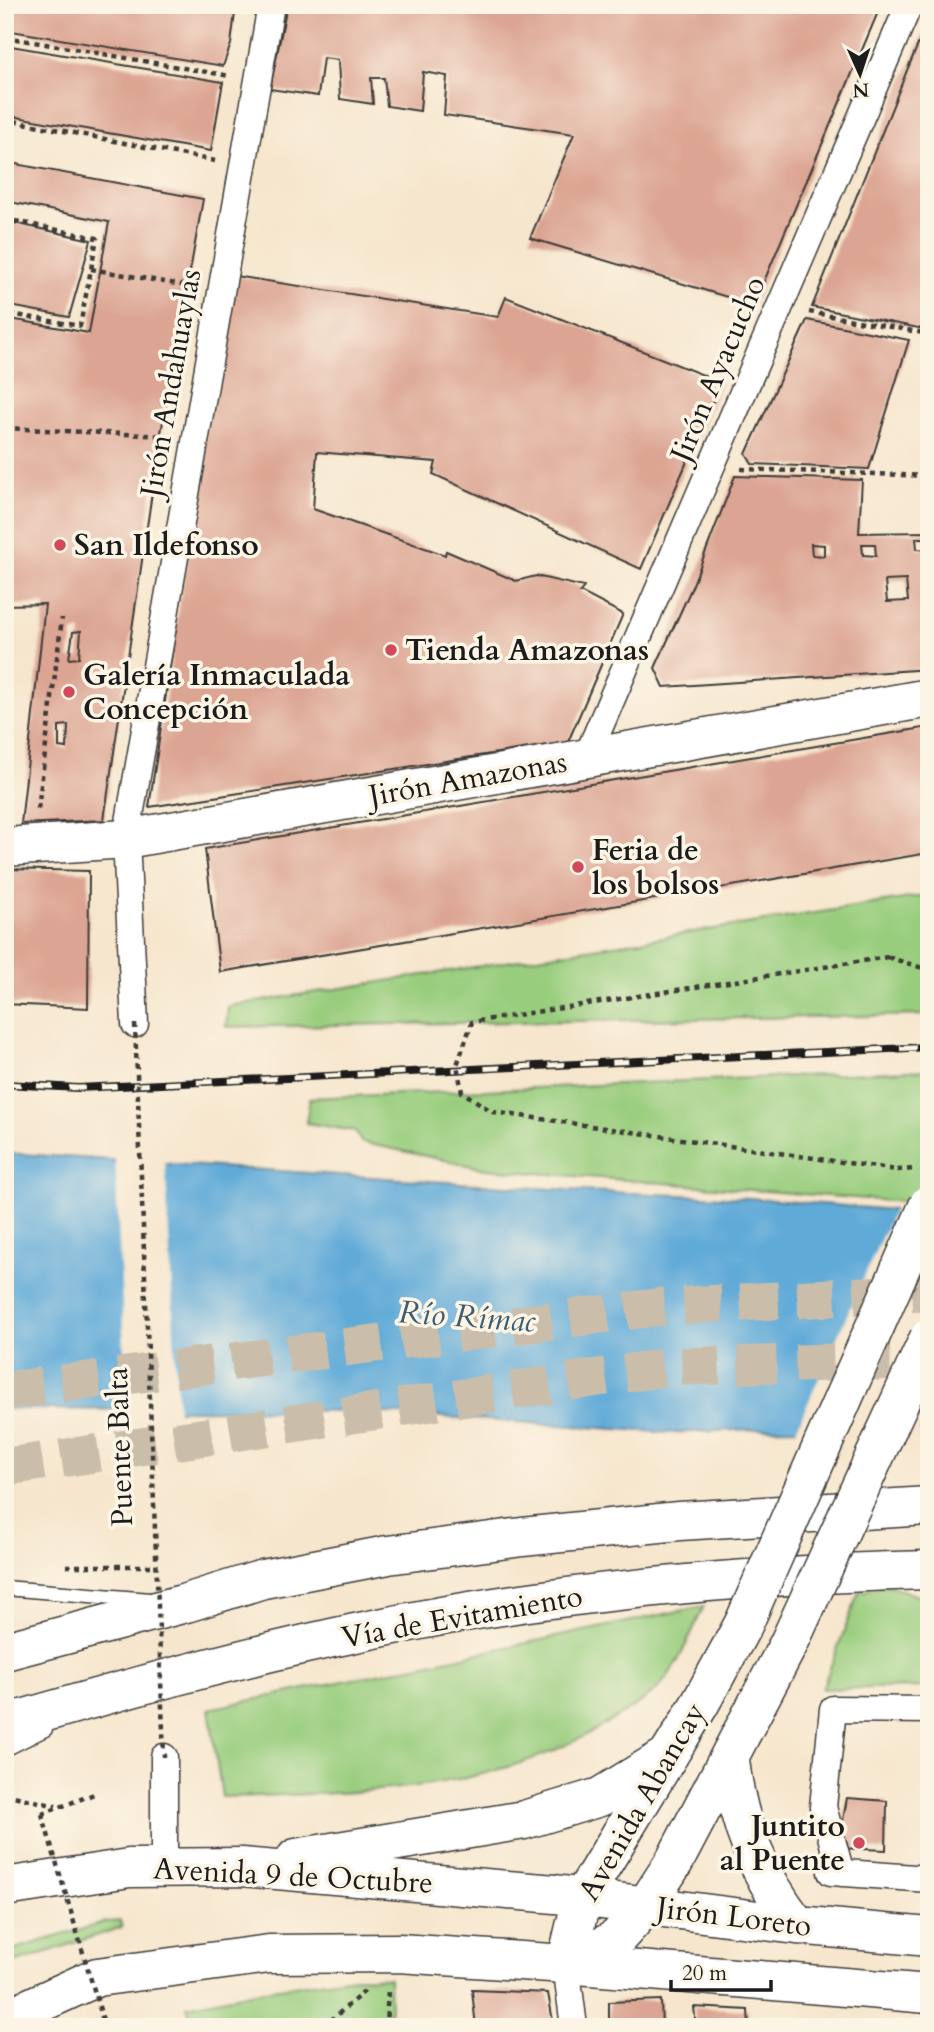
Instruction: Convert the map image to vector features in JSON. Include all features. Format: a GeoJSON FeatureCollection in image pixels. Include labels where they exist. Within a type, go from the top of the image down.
{"type":"FeatureCollection","features":[{"type":"Feature","properties":{"kind":"main road","name":"Jirón Amazonas"},"geometry":{"type":"LineString","coordinates":[[19,846],[126,839],[929,698]]}},
{"type":"Feature","properties":{"kind":"main road","name":"Avenida Abancay"},"geometry":{"type":"LineString","coordinates":[[566,1964],[582,1898],[669,1755],[744,1623],[929,1204]]}},
{"type":"Feature","properties":{"kind":"main road","name":"Avenida Abancay"},"geometry":{"type":"LineString","coordinates":[[566,1964],[617,1938],[645,1907],[674,1862],[730,1760],[789,1643],[929,1338]]}},
{"type":"Feature","properties":{"kind":"main road"},"geometry":{"type":"LineString","coordinates":[[5,1651],[187,1603],[263,1579],[388,1555],[522,1537],[679,1521],[929,1506]]}},
{"type":"Feature","properties":{"kind":"main road","name":"Vía de Evitamiento"},"geometry":{"type":"LineString","coordinates":[[5,1724],[389,1627],[540,1600],[693,1582],[926,1571]]}},
{"type":"Feature","properties":{"kind":"main road"},"geometry":{"type":"LineString","coordinates":[[242,1867],[524,1820],[600,1797],[669,1755]]}},
{"type":"Feature","properties":{"kind":"main road"},"geometry":{"type":"LineString","coordinates":[[730,1760],[742,1828],[767,1884],[797,1925]]}},
{"type":"Feature","properties":{"kind":"main road","name":"Avenida 9 de Octubre"},"geometry":{"type":"LineString","coordinates":[[6,1887],[129,1868],[242,1867],[582,1898]]}},
{"type":"Feature","properties":{"kind":"main road","name":"Jirón Loreto"},"geometry":{"type":"LineString","coordinates":[[582,1898],[797,1925],[929,1937]]}},
{"type":"Feature","properties":{"kind":"main road"},"geometry":{"type":"LineString","coordinates":[[5,2019],[97,1977],[256,1955],[399,1953],[566,1964]]}},
{"type":"Feature","properties":{"kind":"main road","name":"Jirón Loreto"},"geometry":{"type":"LineString","coordinates":[[566,1964],[929,1994]]}},
{"type":"Feature","properties":{"kind":"street","name":"Jirón Andahuaylas"},"geometry":{"type":"LineString","coordinates":[[135,1024],[126,839],[271,5]]}},
{"type":"Feature","properties":{"kind":"street","name":"Jirón Ayacucho"},"geometry":{"type":"LineString","coordinates":[[586,759],[714,466],[909,5]]}},
{"type":"Feature","properties":{"kind":"street"},"geometry":{"type":"LineString","coordinates":[[929,1710],[833,1709],[823,1807],[836,1872],[929,1880]]}},
{"type":"Feature","properties":{"kind":"street"},"geometry":{"type":"LineString","coordinates":[[164,1757],[164,1867]]}},
{"type":"Feature","properties":{"kind":"street"},"geometry":{"type":"LineString","coordinates":[[566,1964],[573,2027]]}},
{"type":"Feature","properties":{"kind":"lane"},"geometry":{"type":"LineString","coordinates":[[5,1588],[187,1603]]}},
{"type":"Feature","properties":{"kind":"lane"},"geometry":{"type":"LineString","coordinates":[[5,1749],[115,1695]]}},
{"type":"Feature","properties":{"kind":"path"},"geometry":{"type":"LineString","coordinates":[[5,37],[258,80]]}},
{"type":"Feature","properties":{"kind":"path"},"geometry":{"type":"LineString","coordinates":[[14,121],[243,167]]}},
{"type":"Feature","properties":{"kind":"path"},"geometry":{"type":"LineString","coordinates":[[5,219],[97,238],[80,326],[5,313]]}},
{"type":"Feature","properties":{"kind":"path"},"geometry":{"type":"LineString","coordinates":[[91,269],[221,292]]}},
{"type":"Feature","properties":{"kind":"path"},"geometry":{"type":"LineString","coordinates":[[780,307],[929,334]]}},
{"type":"Feature","properties":{"kind":"path"},"geometry":{"type":"LineString","coordinates":[[5,428],[196,437]]}},
{"type":"Feature","properties":{"kind":"path"},"geometry":{"type":"LineString","coordinates":[[714,466],[929,476]]}},
{"type":"Feature","properties":{"kind":"path"},"geometry":{"type":"LineString","coordinates":[[19,846],[62,618]]}},
{"type":"Feature","properties":{"kind":"path"},"geometry":{"type":"LineString","coordinates":[[897,1170],[493,1112],[462,1092],[457,1065],[472,1022],[888,957],[929,970]]}},
{"type":"Feature","properties":{"kind":"path","name":"Puente Balta"},"geometry":{"type":"LineString","coordinates":[[135,1024],[164,1757]]}},
{"type":"Feature","properties":{"kind":"path"},"geometry":{"type":"LineString","coordinates":[[57,1566],[158,1566]]}},
{"type":"Feature","properties":{"kind":"path"},"geometry":{"type":"LineString","coordinates":[[5,1794],[56,1806]]}},
{"type":"Feature","properties":{"kind":"path"},"geometry":{"type":"LineString","coordinates":[[94,1794],[42,1814],[105,2027]]}},
{"type":"Feature","properties":{"kind":"path"},"geometry":{"type":"LineString","coordinates":[[386,2027],[388,1980]]}},
{"type":"Feature","properties":{"kind":"path"},"geometry":{"type":"LineString","coordinates":[[323,2027],[368,1988]]}},
{"type":"Feature","properties":{"kind":"green space"},"geometry":{"type":"Polygon","coordinates":[[[929,895],[929,1015],[226,1027],[228,1006],[929,895]]]}},
{"type":"Feature","properties":{"kind":"green space"},"geometry":{"type":"Polygon","coordinates":[[[929,1070],[929,1204],[486,1169],[361,1142],[355,1131],[306,1123],[310,1098],[929,1070]]]}},
{"type":"Feature","properties":{"kind":"green space"},"geometry":{"type":"Polygon","coordinates":[[[888,1585],[929,1600],[929,1687],[822,1689],[859,1592],[888,1585]]]}},
{"type":"Feature","properties":{"kind":"green space"},"geometry":{"type":"Polygon","coordinates":[[[704,1606],[678,1660],[657,1689],[628,1711],[564,1746],[517,1764],[470,1777],[422,1785],[323,1794],[222,1797],[209,1709],[704,1606]]]}},
{"type":"Feature","properties":{"kind":"green space"},"geometry":{"type":"Polygon","coordinates":[[[120,1921],[122,1927],[5,1966],[5,1952],[106,1922],[120,1921]]]}},
{"type":"Feature","properties":{"kind":"green space"},"geometry":{"type":"Polygon","coordinates":[[[354,1977],[389,1978],[390,2014],[387,2027],[193,2027],[187,2006],[265,1990],[354,1977]]]}},
{"type":"Feature","properties":{"kind":"water","name":"Río Rímac"},"geometry":{"type":"Polygon","coordinates":[[[5,1153],[583,1191],[749,1198],[929,1213],[929,1431],[780,1428],[672,1433],[354,1411],[5,1409],[5,1153]]]}},
{"type":"Feature","properties":{"kind":"pier"},"geometry":{"type":"Polygon","coordinates":[[[115,1156],[165,1158],[178,1414],[127,1414],[115,1156]]]}},
{"type":"Feature","properties":{"kind":"pier"},"geometry":{"type":"Polygon","coordinates":[[[895,1207],[929,1210],[929,1411],[918,1434],[795,1432],[895,1207]]]}},
{"type":"Feature","properties":{"kind":"building"},"geometry":{"type":"Polygon","coordinates":[[[5,5],[236,5],[231,44],[223,66],[5,30],[5,5]]]}},
{"type":"Feature","properties":{"kind":"building"},"geometry":{"type":"Polygon","coordinates":[[[287,5],[881,5],[754,305],[530,238],[574,134],[444,115],[447,76],[423,72],[420,111],[387,106],[384,78],[371,78],[373,104],[340,99],[338,60],[323,58],[318,96],[270,89],[287,5]]]}},
{"type":"Feature","properties":{"kind":"building"},"geometry":{"type":"Polygon","coordinates":[[[929,19],[929,330],[812,307],[929,19]]]}},
{"type":"Feature","properties":{"kind":"building"},"geometry":{"type":"Polygon","coordinates":[[[5,45],[223,82],[211,151],[5,115],[5,45]]]}},
{"type":"Feature","properties":{"kind":"building"},"geometry":{"type":"Polygon","coordinates":[[[5,162],[203,199],[160,438],[104,820],[21,824],[45,604],[5,605],[5,318],[89,333],[109,222],[5,201],[5,162]],[[81,631],[73,632],[69,659],[79,658],[81,631]],[[68,725],[59,726],[59,747],[67,748],[68,725]]]}},
{"type":"Feature","properties":{"kind":"building"},"geometry":{"type":"Polygon","coordinates":[[[5,221],[91,240],[69,317],[5,305],[5,221]]]}},
{"type":"Feature","properties":{"kind":"building"},"geometry":{"type":"Polygon","coordinates":[[[235,276],[498,317],[506,297],[721,382],[641,569],[433,474],[436,462],[317,452],[313,509],[445,555],[446,551],[516,581],[536,576],[584,587],[580,592],[623,614],[568,742],[149,807],[204,442],[235,276]]]}},
{"type":"Feature","properties":{"kind":"building"},"geometry":{"type":"Polygon","coordinates":[[[807,320],[909,340],[869,469],[752,464],[746,454],[807,320]]]}},
{"type":"Feature","properties":{"kind":"building"},"geometry":{"type":"Polygon","coordinates":[[[735,476],[862,480],[859,533],[929,532],[929,538],[916,538],[917,549],[929,550],[929,669],[664,687],[655,668],[692,587],[735,476]],[[811,544],[812,555],[824,556],[824,545],[811,544]],[[862,544],[863,555],[876,556],[875,544],[862,544]],[[906,580],[885,581],[887,602],[908,601],[906,580]]]}},
{"type":"Feature","properties":{"kind":"building"},"geometry":{"type":"Polygon","coordinates":[[[929,727],[929,853],[220,972],[205,849],[929,727]]]}},
{"type":"Feature","properties":{"kind":"building"},"geometry":{"type":"Polygon","coordinates":[[[5,869],[89,871],[88,1008],[5,1004],[5,869]]]}},
{"type":"Feature","properties":{"kind":"building"},"geometry":{"type":"Polygon","coordinates":[[[847,1798],[887,1801],[886,1850],[838,1848],[847,1798]]]}},
{"type":"Feature","properties":{"kind":"building"},"geometry":{"type":"Polygon","coordinates":[[[472,1990],[548,1993],[554,2027],[476,2027],[472,1990]]]}},
{"type":"Feature","properties":{"kind":"building"},"geometry":{"type":"Polygon","coordinates":[[[661,2000],[662,2027],[609,2027],[609,2002],[661,2000]]]}},
{"type":"Feature","properties":{"kind":"building"},"geometry":{"type":"Polygon","coordinates":[[[694,2007],[748,2010],[749,2027],[696,2027],[694,2007]]]}},
{"type":"Feature","properties":{"kind":"tunnel"},"geometry":{"type":"LineString","coordinates":[[5,1391],[659,1307],[929,1292]]}},
{"type":"Feature","properties":{"kind":"tunnel"},"geometry":{"type":"LineString","coordinates":[[5,1467],[667,1367],[929,1360]]}},
{"type":"Feature","properties":{"kind":"railway"},"geometry":{"type":"LineString","coordinates":[[5,1084],[78,1088],[929,1047]]}},
{"type":"Feature","properties":{"kind":"place","name":"San Ildefonso"},"geometry":{"type":"Point","coordinates":[60,545]}},
{"type":"Feature","properties":{"kind":"place","name":"Tienda Amazonas"},"geometry":{"type":"Point","coordinates":[391,650]}},
{"type":"Feature","properties":{"kind":"place","name":"Galería Inmaculada Concepción"},"geometry":{"type":"Point","coordinates":[69,692]}},
{"type":"Feature","properties":{"kind":"place","name":"Feria de los bolsos"},"geometry":{"type":"Point","coordinates":[578,867]}},
{"type":"Feature","properties":{"kind":"place","name":"Juntito al Puente"},"geometry":{"type":"Point","coordinates":[859,1843]}}]}
